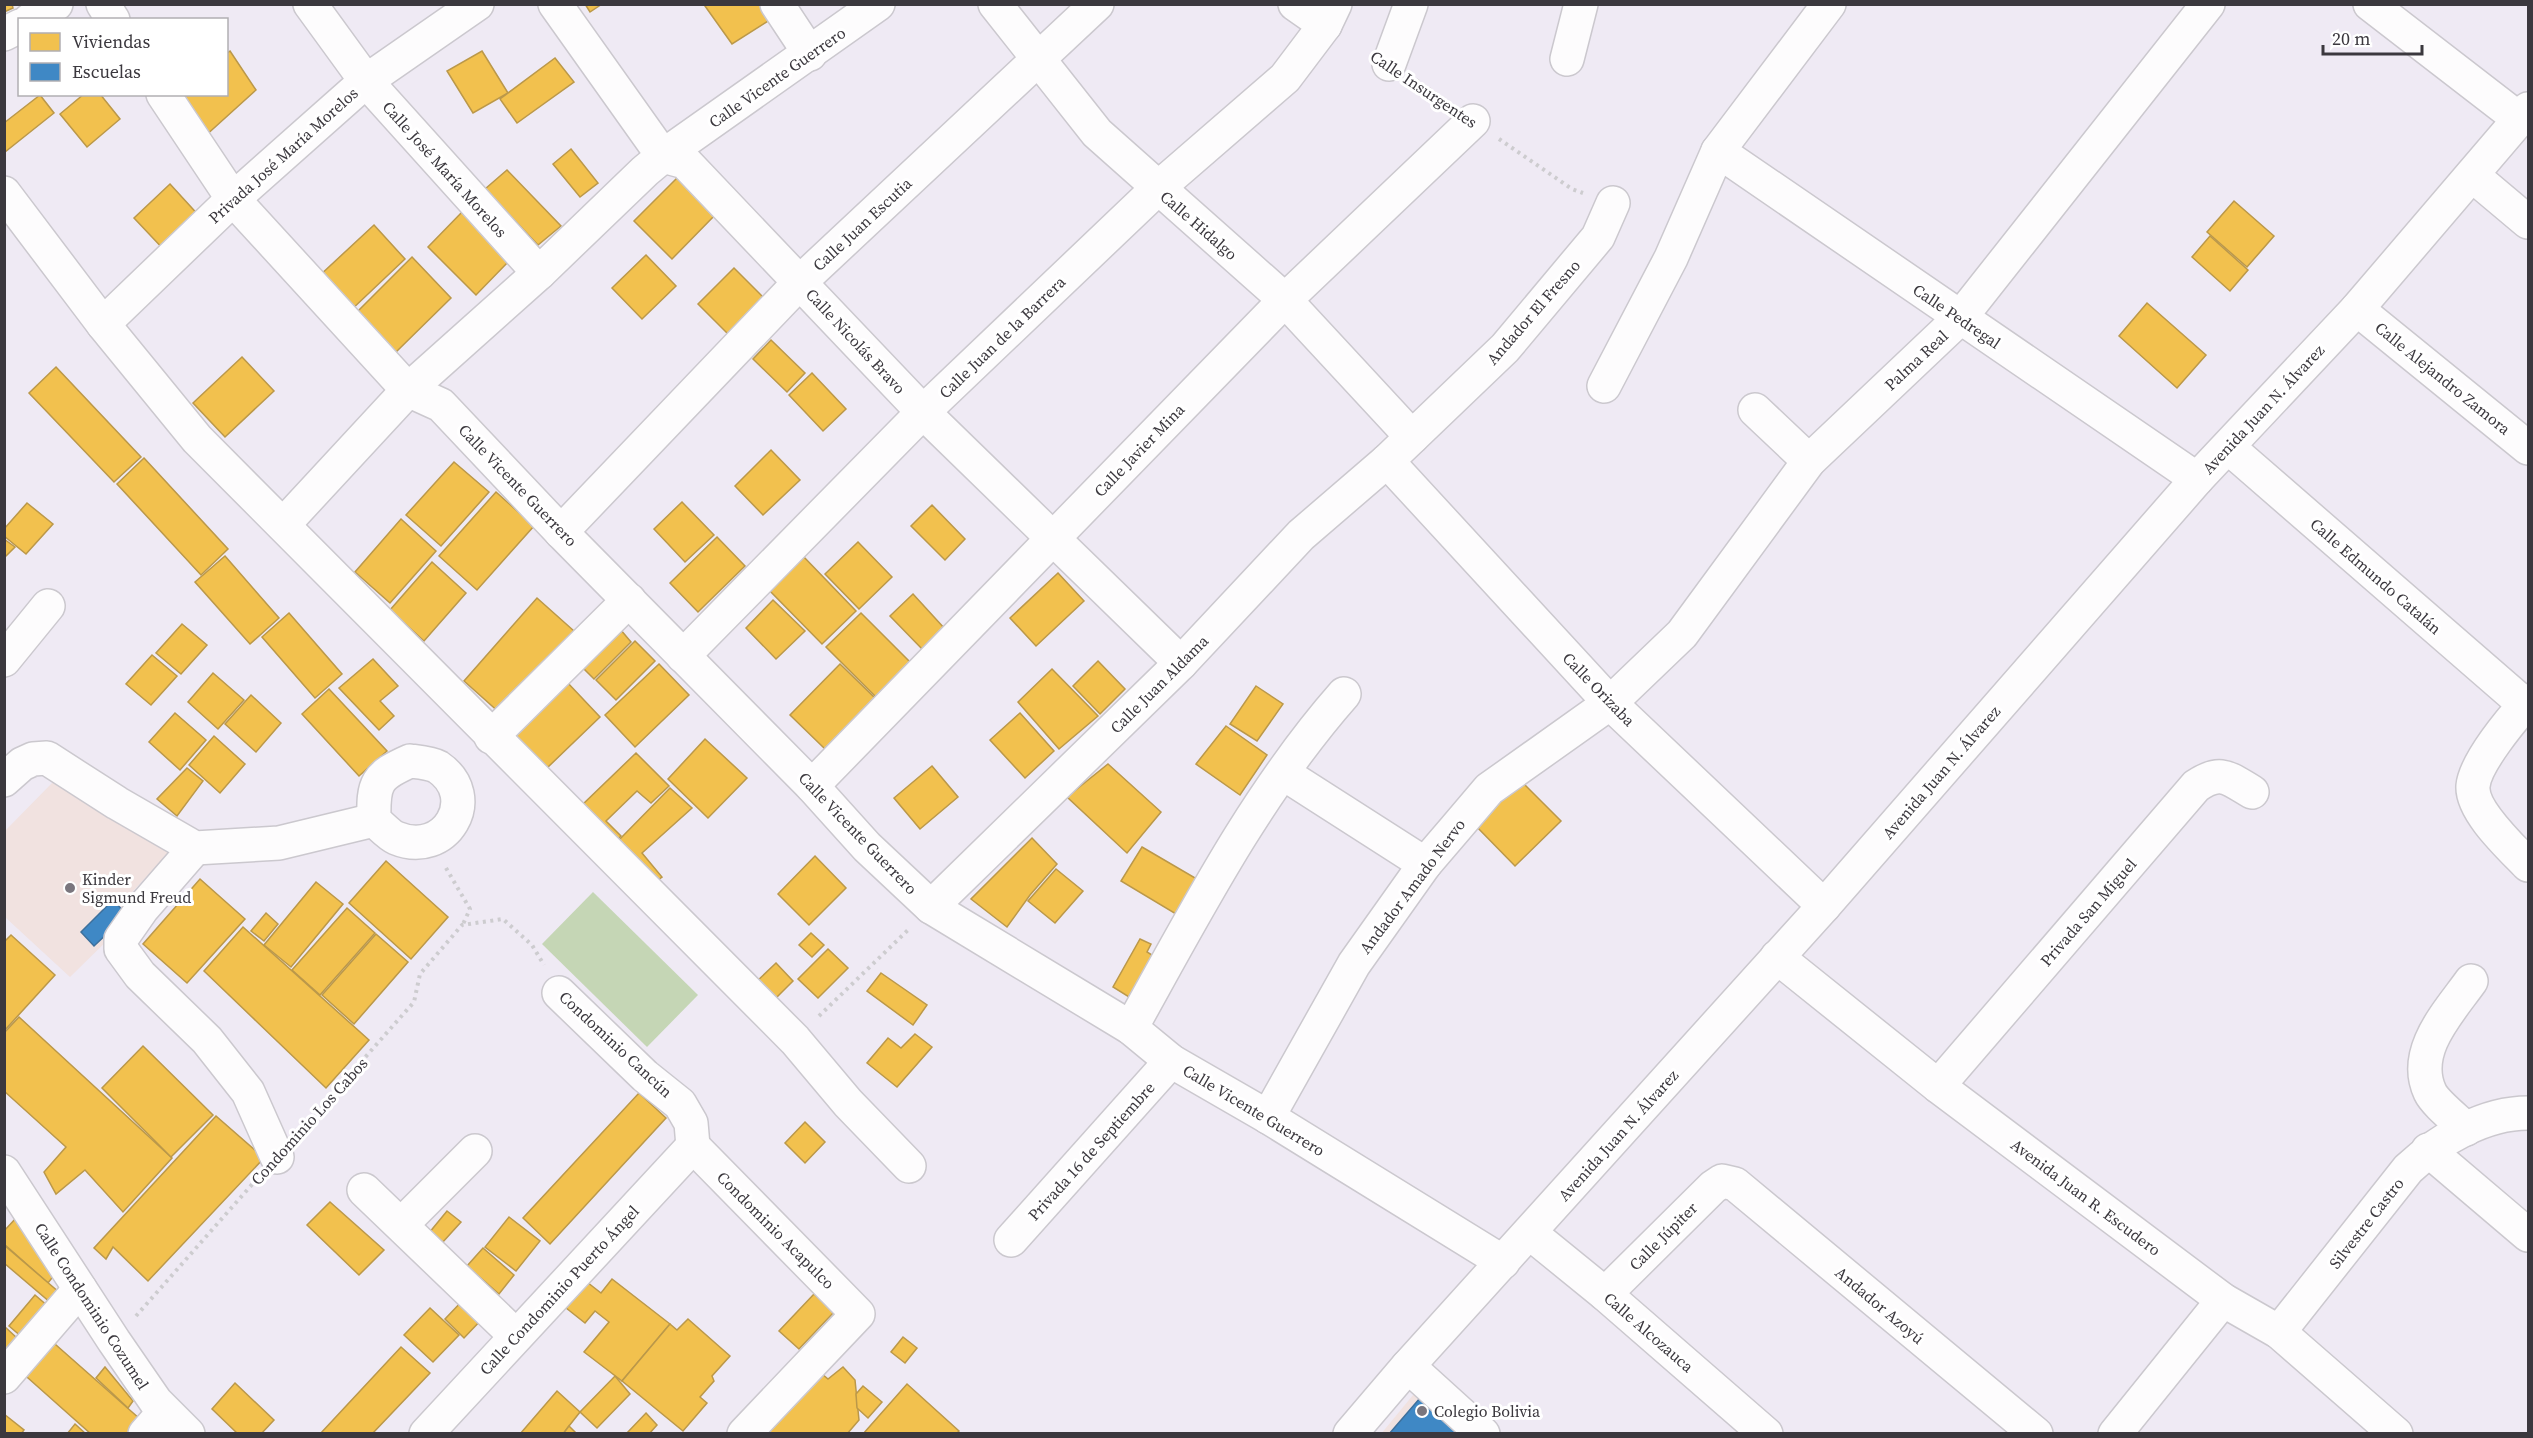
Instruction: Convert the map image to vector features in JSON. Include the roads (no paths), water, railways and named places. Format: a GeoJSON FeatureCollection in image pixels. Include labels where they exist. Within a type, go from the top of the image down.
{"type":"FeatureCollection","features":[{"type":"Feature","properties":{"kind":"street"},"geometry":{"type":"LineString","coordinates":[[33,18],[56,4]]}},
{"type":"Feature","properties":{"kind":"street"},"geometry":{"type":"LineString","coordinates":[[103,4],[112,18]]}},
{"type":"Feature","properties":{"kind":"street","name":"Calle José María Morelos"},"geometry":{"type":"LineString","coordinates":[[310,4],[366,81],[539,273]]}},
{"type":"Feature","properties":{"kind":"street","name":"Privada José María Morelos"},"geometry":{"type":"LineString","coordinates":[[104,324],[233,199],[366,81],[477,4]]}},
{"type":"Feature","properties":{"kind":"street"},"geometry":{"type":"LineString","coordinates":[[555,4],[663,156]]}},
{"type":"Feature","properties":{"kind":"street"},"geometry":{"type":"LineString","coordinates":[[777,4],[810,54]]}},
{"type":"Feature","properties":{"kind":"street","name":"Calle Vicente Guerrero"},"geometry":{"type":"LineString","coordinates":[[283,525],[408,390],[539,273],[663,156],[879,4]]}},
{"type":"Feature","properties":{"kind":"street","name":"Calle Hidalgo"},"geometry":{"type":"LineString","coordinates":[[995,4],[1097,133],[1285,300],[1412,437]]}},
{"type":"Feature","properties":{"kind":"street","name":"Calle Juan Escutia"},"geometry":{"type":"LineString","coordinates":[[561,532],[801,281],[1096,4]]}},
{"type":"Feature","properties":{"kind":"street"},"geometry":{"type":"LineString","coordinates":[[1294,4],[1330,15]]}},
{"type":"Feature","properties":{"kind":"street"},"geometry":{"type":"LineString","coordinates":[[1389,64],[1411,4]]}},
{"type":"Feature","properties":{"kind":"street"},"geometry":{"type":"LineString","coordinates":[[1567,59],[1581,4]]}},
{"type":"Feature","properties":{"kind":"street"},"geometry":{"type":"LineString","coordinates":[[1604,386],[1671,258],[1718,151],[1829,4]]}},
{"type":"Feature","properties":{"kind":"street","name":"Palma Real"},"geometry":{"type":"LineString","coordinates":[[1610,703],[1682,634],[1809,461],[1960,318],[2208,4]]}},
{"type":"Feature","properties":{"kind":"street"},"geometry":{"type":"LineString","coordinates":[[2370,4],[2524,114]]}},
{"type":"Feature","properties":{"kind":"street","name":"Calle Juan de la Barrera"},"geometry":{"type":"LineString","coordinates":[[683,656],[923,412],[1158,188],[1285,78],[1330,15]]}},
{"type":"Feature","properties":{"kind":"street"},"geometry":{"type":"LineString","coordinates":[[4,34],[18,27]]}},
{"type":"Feature","properties":{"kind":"street","name":"Calle Vicente Guerrero"},"geometry":{"type":"LineString","coordinates":[[164,96],[233,199],[408,390],[441,405],[561,532],[812,786],[867,847],[931,907],[1131,1028],[1171,1061],[1268,1117],[1503,1262]]}},
{"type":"Feature","properties":{"kind":"street","name":"Avenida Juan N. Álvarez"},"geometry":{"type":"LineString","coordinates":[[1350,1434],[1408,1366],[1824,906],[2197,479],[2357,309],[2524,114]]}},
{"type":"Feature","properties":{"kind":"street","name":"Calle Javier Mina"},"geometry":{"type":"LineString","coordinates":[[812,786],[1285,300],[1473,121]]}},
{"type":"Feature","properties":{"kind":"street","name":"Calle Pedregal"},"geometry":{"type":"LineString","coordinates":[[1718,151],[2197,479]]}},
{"type":"Feature","properties":{"kind":"street","name":"Calle Nicolás Bravo"},"geometry":{"type":"LineString","coordinates":[[663,156],[685,162],[801,281],[923,412],[1181,663]]}},
{"type":"Feature","properties":{"kind":"street"},"geometry":{"type":"LineString","coordinates":[[2472,175],[2529,222]]}},
{"type":"Feature","properties":{"kind":"street"},"geometry":{"type":"LineString","coordinates":[[4,193],[104,324],[197,439],[795,1040],[848,1103],[909,1166]]}},
{"type":"Feature","properties":{"kind":"street","name":"Andador El Fresno"},"geometry":{"type":"LineString","coordinates":[[1387,461],[1505,348],[1598,237],[1613,203]]}},
{"type":"Feature","properties":{"kind":"street","name":"Calle Alejandro Zamora"},"geometry":{"type":"LineString","coordinates":[[2357,309],[2529,448]]}},
{"type":"Feature","properties":{"kind":"street"},"geometry":{"type":"LineString","coordinates":[[1755,410],[1809,461]]}},
{"type":"Feature","properties":{"kind":"street","name":"Calle Edmundo Catalán"},"geometry":{"type":"LineString","coordinates":[[2228,447],[2527,703]]}},
{"type":"Feature","properties":{"kind":"street","name":"Calle Juan Aldama"},"geometry":{"type":"LineString","coordinates":[[931,907],[1181,663],[1302,535],[1387,461]]}},
{"type":"Feature","properties":{"kind":"street","name":"Calle Orizaba"},"geometry":{"type":"LineString","coordinates":[[1387,461],[1610,703],[1824,906]]}},
{"type":"Feature","properties":{"kind":"street"},"geometry":{"type":"LineString","coordinates":[[492,737],[629,600]]}},
{"type":"Feature","properties":{"kind":"street"},"geometry":{"type":"LineString","coordinates":[[4,660],[48,606]]}},
{"type":"Feature","properties":{"kind":"street"},"geometry":{"type":"LineString","coordinates":[[1131,1028],[1237,839],[1316,726],[1344,694]]}},
{"type":"Feature","properties":{"kind":"street","name":"Andador Amado Nervo"},"geometry":{"type":"LineString","coordinates":[[1268,1117],[1354,964],[1425,864],[1489,789],[1610,703]]}},
{"type":"Feature","properties":{"kind":"street"},"geometry":{"type":"LineString","coordinates":[[2527,703],[2478,766],[2473,788],[2479,805],[2495,831],[2529,865]]}},
{"type":"Feature","properties":{"kind":"street"},"geometry":{"type":"LineString","coordinates":[[4,780],[22,764],[33,759],[48,758],[117,803],[195,848],[279,843],[374,820]]}},
{"type":"Feature","properties":{"kind":"street"},"geometry":{"type":"LineString","coordinates":[[411,761],[437,766],[455,785],[458,810],[445,832],[422,843],[395,838],[374,820],[374,794],[386,772],[411,761]]}},
{"type":"Feature","properties":{"kind":"street"},"geometry":{"type":"LineString","coordinates":[[1283,773],[1425,864]]}},
{"type":"Feature","properties":{"kind":"street","name":"Privada San Miguel"},"geometry":{"type":"LineString","coordinates":[[1938,1086],[2196,786],[2209,777],[2224,775],[2252,792]]}},
{"type":"Feature","properties":{"kind":"street"},"geometry":{"type":"LineString","coordinates":[[195,848],[142,909],[121,939],[121,949],[140,975],[207,1040],[248,1092],[277,1157]]}},
{"type":"Feature","properties":{"kind":"street","name":"Avenida Juan R. Escudero"},"geometry":{"type":"LineString","coordinates":[[1777,957],[1938,1086],[2223,1300],[2279,1332],[2396,1434]]}},
{"type":"Feature","properties":{"kind":"street"},"geometry":{"type":"LineString","coordinates":[[2466,1129],[2430,1093],[2425,1067],[2431,1036],[2471,981]]}},
{"type":"Feature","properties":{"kind":"street","name":"Condominio Cancún"},"geometry":{"type":"LineString","coordinates":[[559,993],[645,1076],[680,1104],[691,1123],[693,1146]]}},
{"type":"Feature","properties":{"kind":"street","name":"Privada 16 de Septiembre"},"geometry":{"type":"LineString","coordinates":[[1011,1240],[1171,1061]]}},
{"type":"Feature","properties":{"kind":"street","name":"Silvestre Castro"},"geometry":{"type":"LineString","coordinates":[[2279,1332],[2408,1169],[2428,1150],[2466,1129],[2512,1113],[2529,1113]]}},
{"type":"Feature","properties":{"kind":"street","name":"Condominio Acapulco"},"geometry":{"type":"LineString","coordinates":[[693,1146],[858,1314],[744,1434]]}},
{"type":"Feature","properties":{"kind":"street","name":"Calle Condominio Puerto Ángel"},"geometry":{"type":"LineString","coordinates":[[426,1434],[693,1146]]}},
{"type":"Feature","properties":{"kind":"street"},"geometry":{"type":"LineString","coordinates":[[2428,1150],[2529,1234]]}},
{"type":"Feature","properties":{"kind":"street"},"geometry":{"type":"LineString","coordinates":[[402,1224],[475,1151]]}},
{"type":"Feature","properties":{"kind":"street","name":"Calle Condominio Cozumel"},"geometry":{"type":"LineString","coordinates":[[4,1172],[114,1341],[166,1426]]}},
{"type":"Feature","properties":{"kind":"street","name":"Calle Júpiter"},"geometry":{"type":"LineString","coordinates":[[1605,1294],[1713,1187],[1722,1181]]}},
{"type":"Feature","properties":{"kind":"street","name":"Andador Azoyú"},"geometry":{"type":"LineString","coordinates":[[1722,1181],[1735,1184],[2036,1434]]}},
{"type":"Feature","properties":{"kind":"street"},"geometry":{"type":"LineString","coordinates":[[364,1190],[402,1224],[516,1336]]}},
{"type":"Feature","properties":{"kind":"street","name":"Calle Alcozauca"},"geometry":{"type":"LineString","coordinates":[[1530,1233],[1605,1294],[1766,1434]]}},
{"type":"Feature","properties":{"kind":"street"},"geometry":{"type":"LineString","coordinates":[[4,1377],[80,1289]]}},
{"type":"Feature","properties":{"kind":"street"},"geometry":{"type":"LineString","coordinates":[[2115,1434],[2223,1300]]}},
{"type":"Feature","properties":{"kind":"street"},"geometry":{"type":"LineString","coordinates":[[1408,1366],[1483,1434]]}},
{"type":"Feature","properties":{"kind":"place","name":"Kinder Sigmund Freud"},"geometry":{"type":"Point","coordinates":[70,888]}},
{"type":"Feature","properties":{"kind":"place","name":"Colegio Bolivia"},"geometry":{"type":"Point","coordinates":[1422,1411]}}]}
